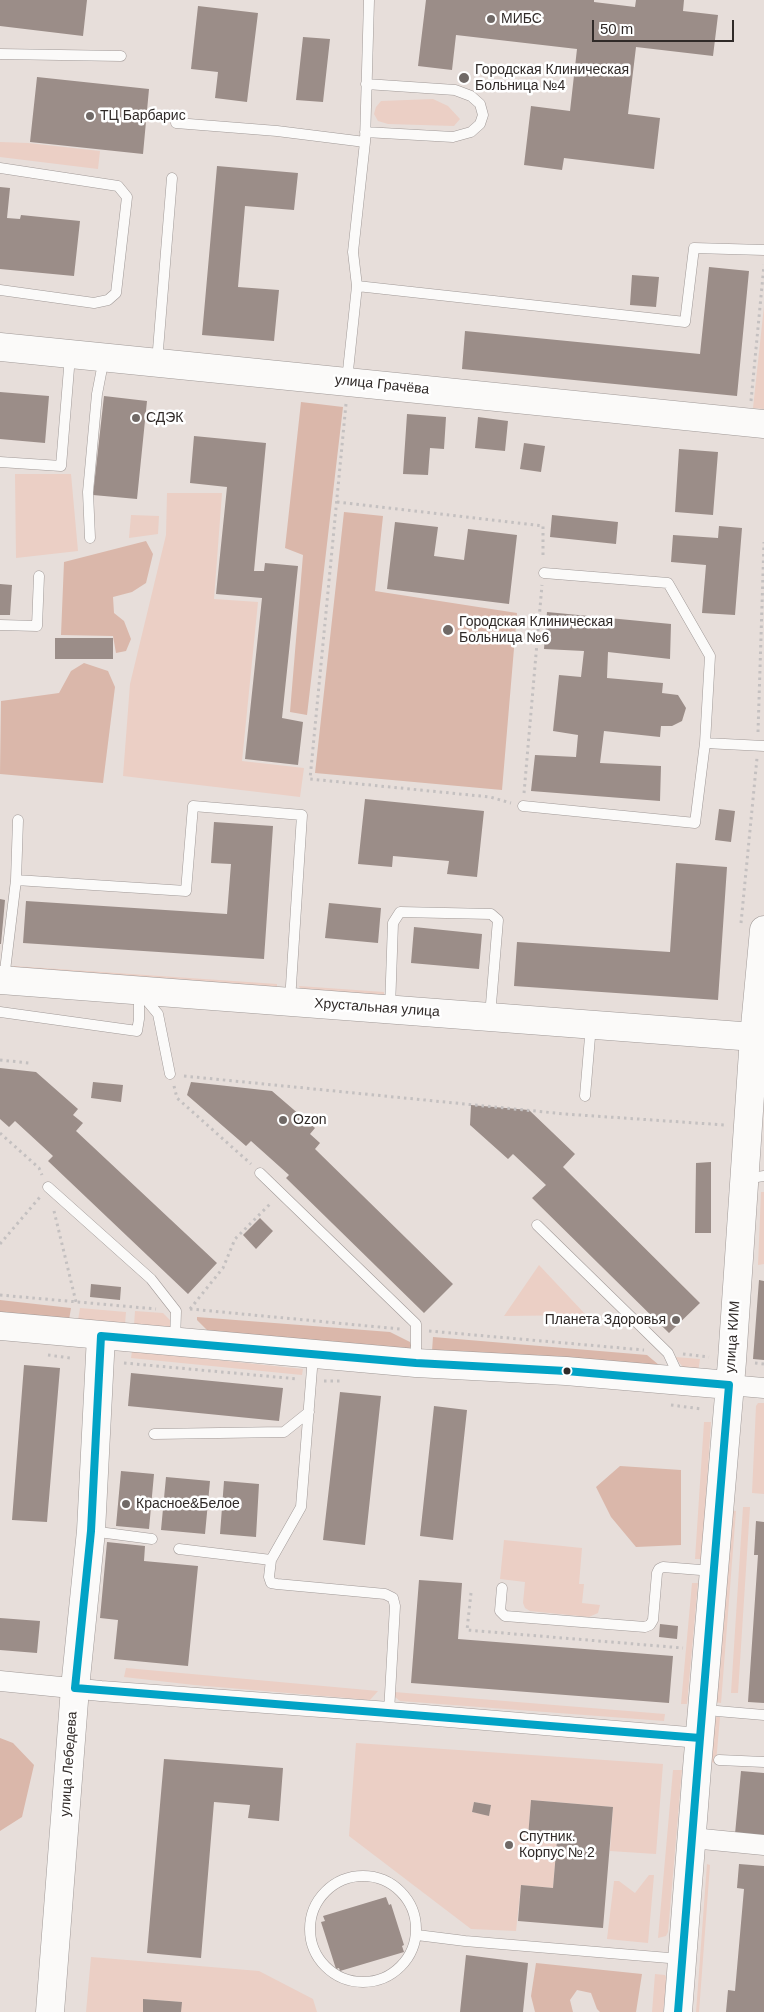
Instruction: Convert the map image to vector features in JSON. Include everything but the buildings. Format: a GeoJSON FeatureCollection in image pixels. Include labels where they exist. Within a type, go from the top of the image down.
{"type":"FeatureCollection","features":[{"type":"Feature","properties":{"kind":"street","name":"улица Грачёва"},"geometry":{"type":"LineString","coordinates":[[0,347],[347,381],[757,417]]}},
{"type":"Feature","properties":{"kind":"street","name":"улица КИМ"},"geometry":{"type":"LineString","coordinates":[[678,2012],[729,1385],[754,1178],[754,1037],[758,941]]}},
{"type":"Feature","properties":{"kind":"street","name":"Хрустальная улица"},"geometry":{"type":"LineString","coordinates":[[2,980],[139,992],[290,1001],[343,1012],[390,1009],[754,1037]]}},
{"type":"Feature","properties":{"kind":"street"},"geometry":{"type":"LineString","coordinates":[[0,1326],[314,1355],[416,1363],[566,1370],[764,1388]]}},
{"type":"Feature","properties":{"kind":"street","name":"улица Лебедева"},"geometry":{"type":"LineString","coordinates":[[50,2012],[75,1688],[91,1531],[101,1336]]}},
{"type":"Feature","properties":{"kind":"street"},"geometry":{"type":"LineString","coordinates":[[0,1681],[700,1738]]}},
{"type":"Feature","properties":{"kind":"street"},"geometry":{"type":"LineString","coordinates":[[692,1838],[764,1845]]}},
{"type":"Feature","properties":{"kind":"lane"},"geometry":{"type":"LineString","coordinates":[[347,381],[357,286],[353,252],[365,137],[369,0]]}},
{"type":"Feature","properties":{"kind":"lane"},"geometry":{"type":"LineString","coordinates":[[0,54],[121,56]]}},
{"type":"Feature","properties":{"kind":"lane"},"geometry":{"type":"LineString","coordinates":[[176,123],[365,137],[453,137],[470,132],[480,124],[483,115],[480,104],[471,96],[455,90],[366,84]]}},
{"type":"Feature","properties":{"kind":"lane"},"geometry":{"type":"LineString","coordinates":[[0,168],[118,186],[127,197],[116,293],[108,300],[94,303],[0,290]]}},
{"type":"Feature","properties":{"kind":"lane"},"geometry":{"type":"LineString","coordinates":[[157,362],[172,178]]}},
{"type":"Feature","properties":{"kind":"lane"},"geometry":{"type":"LineString","coordinates":[[357,286],[685,322],[694,248],[764,250]]}},
{"type":"Feature","properties":{"kind":"lane"},"geometry":{"type":"LineString","coordinates":[[0,462],[61,466],[70,354]]}},
{"type":"Feature","properties":{"kind":"lane"},"geometry":{"type":"LineString","coordinates":[[90,538],[88,483],[97,394],[104,357]]}},
{"type":"Feature","properties":{"kind":"lane"},"geometry":{"type":"LineString","coordinates":[[523,806],[695,822],[705,743],[710,656],[668,584],[544,572]]}},
{"type":"Feature","properties":{"kind":"lane"},"geometry":{"type":"LineString","coordinates":[[0,625],[37,626],[39,576]]}},
{"type":"Feature","properties":{"kind":"lane"},"geometry":{"type":"LineString","coordinates":[[705,743],[761,746]]}},
{"type":"Feature","properties":{"kind":"lane"},"geometry":{"type":"LineString","coordinates":[[16,880],[186,891],[193,806],[302,815],[290,1001]]}},
{"type":"Feature","properties":{"kind":"lane"},"geometry":{"type":"LineString","coordinates":[[2,980],[16,880],[18,820]]}},
{"type":"Feature","properties":{"kind":"lane"},"geometry":{"type":"LineString","coordinates":[[390,1009],[393,924],[400,912],[491,914],[498,920],[490,1016]]}},
{"type":"Feature","properties":{"kind":"lane"},"geometry":{"type":"LineString","coordinates":[[0,1012],[137,1031],[139,992]]}},
{"type":"Feature","properties":{"kind":"lane"},"geometry":{"type":"LineString","coordinates":[[139,992],[158,1014],[170,1074]]}},
{"type":"Feature","properties":{"kind":"lane"},"geometry":{"type":"LineString","coordinates":[[585,1096],[591,1024]]}},
{"type":"Feature","properties":{"kind":"lane"},"geometry":{"type":"LineString","coordinates":[[260,1173],[416,1324],[416,1363]]}},
{"type":"Feature","properties":{"kind":"lane"},"geometry":{"type":"LineString","coordinates":[[48,1187],[151,1279],[176,1311],[175,1342]]}},
{"type":"Feature","properties":{"kind":"lane"},"geometry":{"type":"LineString","coordinates":[[537,1225],[668,1352],[681,1380]]}},
{"type":"Feature","properties":{"kind":"lane"},"geometry":{"type":"LineString","coordinates":[[314,1355],[301,1507],[271,1560],[269,1576],[271,1582],[277,1584],[386,1594],[392,1598],[395,1606],[388,1712]]}},
{"type":"Feature","properties":{"kind":"lane"},"geometry":{"type":"LineString","coordinates":[[154,1434],[284,1432],[309,1412]]}},
{"type":"Feature","properties":{"kind":"lane"},"geometry":{"type":"LineString","coordinates":[[91,1531],[152,1538]]}},
{"type":"Feature","properties":{"kind":"lane"},"geometry":{"type":"LineString","coordinates":[[179,1549],[271,1560]]}},
{"type":"Feature","properties":{"kind":"lane"},"geometry":{"type":"LineString","coordinates":[[502,1588],[500,1611],[505,1616],[645,1627],[650,1625],[653,1620],[657,1573],[659,1569],[663,1567],[714,1571]]}},
{"type":"Feature","properties":{"kind":"lane"},"geometry":{"type":"LineString","coordinates":[[717,1711],[764,1715]]}},
{"type":"Feature","properties":{"kind":"lane"},"geometry":{"type":"LineString","coordinates":[[719,1760],[764,1762]]}},
{"type":"Feature","properties":{"kind":"lane"},"geometry":{"type":"LineString","coordinates":[[361,1875],[379,1878],[396,1886],[408,1900],[416,1916],[417,1935],[413,1951],[403,1965],[390,1976],[374,1982],[357,1983],[340,1978],[326,1969],[316,1955],[310,1939],[310,1921],[316,1904],[328,1889],[343,1879],[361,1875]]}},
{"type":"Feature","properties":{"kind":"lane"},"geometry":{"type":"LineString","coordinates":[[417,1935],[464,1941],[682,1960]]}},
{"type":"Feature","properties":{"kind":"path"},"geometry":{"type":"LineString","coordinates":[[757,417],[764,265]]}},
{"type":"Feature","properties":{"kind":"path"},"geometry":{"type":"LineString","coordinates":[[337,502],[543,526],[544,572],[523,806],[490,798],[310,779],[347,381]]}},
{"type":"Feature","properties":{"kind":"path"},"geometry":{"type":"LineString","coordinates":[[758,941],[764,542]]}},
{"type":"Feature","properties":{"kind":"path"},"geometry":{"type":"LineString","coordinates":[[0,1060],[29,1063]]}},
{"type":"Feature","properties":{"kind":"path"},"geometry":{"type":"LineString","coordinates":[[260,1173],[177,1098],[170,1074],[565,1114],[726,1125]]}},
{"type":"Feature","properties":{"kind":"path"},"geometry":{"type":"LineString","coordinates":[[0,1133],[39,1168],[48,1187],[76,1303]]}},
{"type":"Feature","properties":{"kind":"path"},"geometry":{"type":"LineString","coordinates":[[0,1244],[48,1187]]}},
{"type":"Feature","properties":{"kind":"path"},"geometry":{"type":"LineString","coordinates":[[189,1309],[223,1268],[235,1239],[281,1193]]}},
{"type":"Feature","properties":{"kind":"path"},"geometry":{"type":"LineString","coordinates":[[0,1295],[176,1311],[189,1309],[709,1357]]}},
{"type":"Feature","properties":{"kind":"path"},"geometry":{"type":"LineString","coordinates":[[754,1363],[764,1364]]}},
{"type":"Feature","properties":{"kind":"shaded area"},"geometry":{"type":"Polygon","coordinates":[[[433,99],[448,106],[460,119],[454,126],[388,124],[378,121],[374,114],[376,107],[381,101],[433,99]]]}},
{"type":"Feature","properties":{"kind":"shaded area"},"geometry":{"type":"Polygon","coordinates":[[[0,142],[28,143],[100,151],[98,169],[0,157],[0,142]]]}},
{"type":"Feature","properties":{"kind":"shaded area"},"geometry":{"type":"Polygon","coordinates":[[[764,306],[764,409],[753,408],[764,306]]]}},
{"type":"Feature","properties":{"kind":"shaded area"},"geometry":{"type":"Polygon","coordinates":[[[301,402],[343,407],[307,715],[290,712],[303,555],[285,548],[301,402]]]}},
{"type":"Feature","properties":{"kind":"shaded area"},"geometry":{"type":"Polygon","coordinates":[[[15,474],[71,474],[78,551],[16,558],[15,474]]]}},
{"type":"Feature","properties":{"kind":"shaded area"},"geometry":{"type":"Polygon","coordinates":[[[167,493],[222,493],[214,599],[258,602],[242,761],[304,768],[300,797],[123,776],[130,684],[166,535],[167,493]]]}},
{"type":"Feature","properties":{"kind":"shaded area"},"geometry":{"type":"Polygon","coordinates":[[[344,512],[383,516],[375,591],[517,613],[502,790],[315,773],[344,512]]]}},
{"type":"Feature","properties":{"kind":"shaded area"},"geometry":{"type":"Polygon","coordinates":[[[131,515],[159,516],[158,534],[129,538],[131,515]]]}},
{"type":"Feature","properties":{"kind":"shaded area"},"geometry":{"type":"Polygon","coordinates":[[[146,541],[153,554],[146,583],[132,592],[113,597],[114,613],[124,621],[131,639],[126,651],[116,653],[113,636],[61,635],[64,562],[146,541]]]}},
{"type":"Feature","properties":{"kind":"shaded area"},"geometry":{"type":"Polygon","coordinates":[[[84,663],[108,671],[115,687],[103,783],[0,774],[1,701],[59,693],[71,671],[84,663]]]}},
{"type":"Feature","properties":{"kind":"shaded area"},"geometry":{"type":"Polygon","coordinates":[[[14,966],[277,984],[277,987],[13,969],[14,966]]]}},
{"type":"Feature","properties":{"kind":"shaded area"},"geometry":{"type":"Polygon","coordinates":[[[299,986],[384,992],[384,995],[382,998],[300,989],[299,986]]]}},
{"type":"Feature","properties":{"kind":"shaded area"},"geometry":{"type":"Polygon","coordinates":[[[761,1192],[764,1192],[764,1264],[758,1265],[761,1192]]]}},
{"type":"Feature","properties":{"kind":"shaded area"},"geometry":{"type":"Polygon","coordinates":[[[539,1265],[586,1315],[504,1316],[539,1265]]]}},
{"type":"Feature","properties":{"kind":"shaded area"},"geometry":{"type":"Polygon","coordinates":[[[0,1300],[71,1308],[69,1320],[0,1314],[0,1300]]]}},
{"type":"Feature","properties":{"kind":"shaded area"},"geometry":{"type":"Polygon","coordinates":[[[80,1308],[126,1312],[125,1324],[78,1320],[80,1308]]]}},
{"type":"Feature","properties":{"kind":"shaded area"},"geometry":{"type":"Polygon","coordinates":[[[135,1311],[163,1313],[170,1320],[170,1328],[134,1325],[135,1311]]]}},
{"type":"Feature","properties":{"kind":"shaded area"},"geometry":{"type":"Polygon","coordinates":[[[197,1317],[390,1332],[410,1342],[411,1346],[409,1349],[405,1349],[208,1331],[197,1320],[197,1317]]]}},
{"type":"Feature","properties":{"kind":"shaded area"},"geometry":{"type":"Polygon","coordinates":[[[433,1337],[647,1355],[659,1365],[659,1368],[432,1351],[433,1337]]]}},
{"type":"Feature","properties":{"kind":"shaded area"},"geometry":{"type":"Polygon","coordinates":[[[132,1351],[303,1369],[302,1375],[131,1358],[132,1351]]]}},
{"type":"Feature","properties":{"kind":"shaded area"},"geometry":{"type":"Polygon","coordinates":[[[675,1357],[700,1359],[698,1372],[685,1370],[675,1357]]]}},
{"type":"Feature","properties":{"kind":"shaded area"},"geometry":{"type":"Polygon","coordinates":[[[758,1403],[764,1403],[764,1494],[752,1493],[756,1406],[758,1403]]]}},
{"type":"Feature","properties":{"kind":"shaded area"},"geometry":{"type":"Polygon","coordinates":[[[704,1422],[711,1422],[702,1559],[695,1559],[704,1422]]]}},
{"type":"Feature","properties":{"kind":"shaded area"},"geometry":{"type":"Polygon","coordinates":[[[620,1466],[681,1470],[681,1545],[636,1547],[611,1517],[596,1487],[620,1466]]]}},
{"type":"Feature","properties":{"kind":"shaded area"},"geometry":{"type":"Polygon","coordinates":[[[743,1507],[750,1507],[738,1693],[731,1693],[743,1507]]]}},
{"type":"Feature","properties":{"kind":"shaded area"},"geometry":{"type":"Polygon","coordinates":[[[729,1510],[736,1511],[721,1703],[714,1702],[729,1510]]]}},
{"type":"Feature","properties":{"kind":"shaded area"},"geometry":{"type":"Polygon","coordinates":[[[504,1540],[582,1548],[579,1584],[584,1584],[582,1603],[600,1605],[598,1613],[589,1617],[530,1611],[525,1608],[523,1603],[525,1582],[500,1579],[504,1540]]]}},
{"type":"Feature","properties":{"kind":"shaded area"},"geometry":{"type":"Polygon","coordinates":[[[692,1583],[698,1583],[687,1704],[681,1704],[692,1583]]]}},
{"type":"Feature","properties":{"kind":"shaded area"},"geometry":{"type":"Polygon","coordinates":[[[126,1668],[378,1691],[370,1700],[194,1685],[124,1677],[126,1668]]]}},
{"type":"Feature","properties":{"kind":"shaded area"},"geometry":{"type":"Polygon","coordinates":[[[394,1692],[665,1714],[664,1721],[400,1701],[395,1697],[394,1692]]]}},
{"type":"Feature","properties":{"kind":"shaded area"},"geometry":{"type":"Polygon","coordinates":[[[713,1717],[720,1717],[716,1763],[709,1762],[713,1717]]]}},
{"type":"Feature","properties":{"kind":"shaded area"},"geometry":{"type":"Polygon","coordinates":[[[0,1738],[13,1743],[34,1765],[22,1817],[0,1831],[0,1738]]]}},
{"type":"Feature","properties":{"kind":"shaded area","name":"Спутник. Корпус № 2"},"geometry":{"type":"Polygon","coordinates":[[[356,1743],[663,1764],[656,1854],[610,1851],[613,1807],[531,1800],[528,1837],[557,1840],[553,1888],[521,1885],[516,1931],[471,1929],[349,1836],[356,1743]],[[474,1802],[472,1812],[489,1815],[491,1805],[474,1802]]]}},
{"type":"Feature","properties":{"kind":"shaded area"},"geometry":{"type":"Polygon","coordinates":[[[673,1770],[682,1770],[668,1932],[666,1936],[658,1938],[673,1770]]]}},
{"type":"Feature","properties":{"kind":"shaded area"},"geometry":{"type":"Polygon","coordinates":[[[707,1864],[710,1865],[699,2012],[696,2012],[707,1864]]]}},
{"type":"Feature","properties":{"kind":"shaded area"},"geometry":{"type":"Polygon","coordinates":[[[649,1875],[654,1875],[648,1943],[607,1939],[614,1881],[619,1881],[635,1893],[649,1875]]]}},
{"type":"Feature","properties":{"kind":"shaded area"},"geometry":{"type":"Polygon","coordinates":[[[91,1957],[259,1971],[313,1999],[317,2012],[181,2012],[181,2002],[144,1999],[143,2012],[86,2012],[91,1957]]]}},
{"type":"Feature","properties":{"kind":"shaded area"},"geometry":{"type":"Polygon","coordinates":[[[536,1963],[642,1974],[636,2012],[600,2012],[591,1993],[577,1990],[570,2000],[573,2012],[535,2012],[531,1996],[536,1963]]]}},
{"type":"Feature","properties":{"kind":"shaded area"},"geometry":{"type":"Polygon","coordinates":[[[655,1974],[665,1975],[667,1979],[663,2012],[652,2012],[655,1974]]]}},
{"type":"Feature","properties":{"kind":"transit line"},"geometry":{"type":"LineString","coordinates":[[101,1336],[416,1363],[566,1371],[729,1385],[700,1738],[75,1688],[91,1531],[101,1336]]}},
{"type":"Feature","properties":{"kind":"transit line"},"geometry":{"type":"LineString","coordinates":[[678,2012],[700,1738]]}},
{"type":"Feature","properties":{"kind":"place","name":"МИБС"},"geometry":{"type":"Point","coordinates":[491,19]}},
{"type":"Feature","properties":{"kind":"place","name":"Городская Клиническая Больница №4"},"geometry":{"type":"Point","coordinates":[464,78]}},
{"type":"Feature","properties":{"kind":"place","name":"ТЦ Барбарис"},"geometry":{"type":"Point","coordinates":[90,116]}},
{"type":"Feature","properties":{"kind":"place","name":"СДЭК"},"geometry":{"type":"Point","coordinates":[136,418]}},
{"type":"Feature","properties":{"kind":"place","name":"Городская Клиническая Больница №6"},"geometry":{"type":"Point","coordinates":[448,630]}},
{"type":"Feature","properties":{"kind":"place","name":"Ozon"},"geometry":{"type":"Point","coordinates":[283,1120]}},
{"type":"Feature","properties":{"kind":"place","name":"Планета Здоровья"},"geometry":{"type":"Point","coordinates":[676,1320]}},
{"type":"Feature","properties":{"kind":"place","name":"Красное&Белое"},"geometry":{"type":"Point","coordinates":[126,1504]}},
{"type":"Feature","properties":{"kind":"place","name":"Спутник. Корпус № 2"},"geometry":{"type":"Point","coordinates":[509,1845]}}]}
